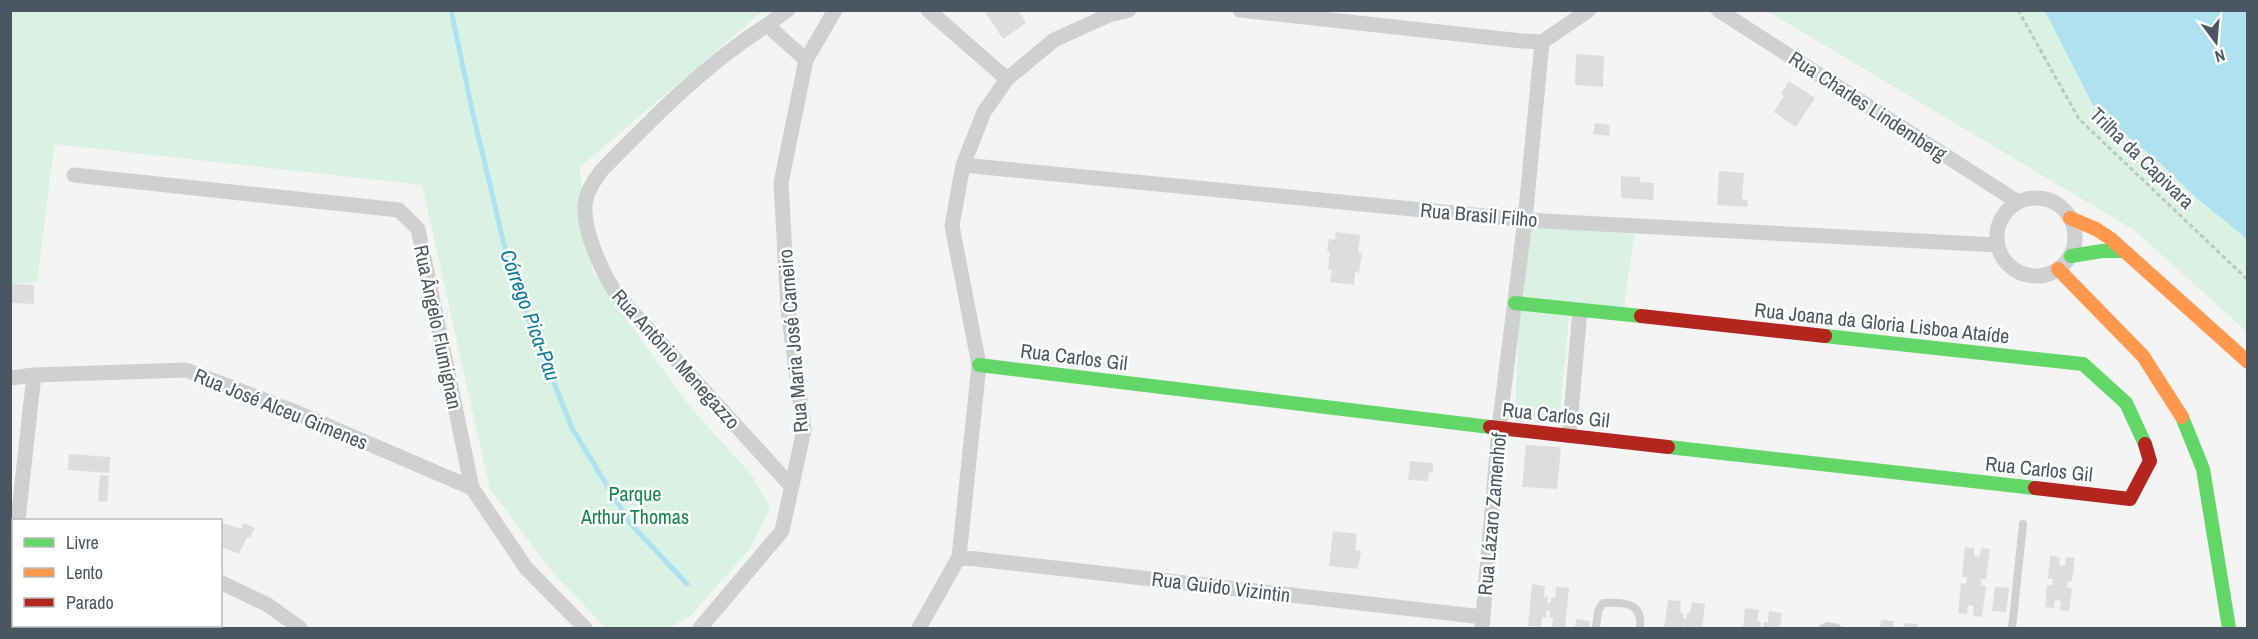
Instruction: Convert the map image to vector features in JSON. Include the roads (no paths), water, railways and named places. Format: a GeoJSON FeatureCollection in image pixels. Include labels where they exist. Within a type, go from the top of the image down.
{"type":"FeatureCollection","features":[{"type":"Feature","properties":{"kind":"street","name":"Rua Antônio Menegazzo"},"geometry":{"type":"LineString","coordinates":[[788,10],[734,46],[665,106],[601,171],[592,184],[585,205],[594,249],[605,278],[618,296],[792,487]]}},
{"type":"Feature","properties":{"kind":"street"},"geometry":{"type":"LineString","coordinates":[[767,25],[806,60],[835,10]]}},
{"type":"Feature","properties":{"kind":"street"},"geometry":{"type":"LineString","coordinates":[[928,10],[1007,79]]}},
{"type":"Feature","properties":{"kind":"street"},"geometry":{"type":"LineString","coordinates":[[919,628],[959,556],[979,365],[952,226],[963,165],[984,112],[1007,79],[1054,40],[1109,15],[1129,10]]}},
{"type":"Feature","properties":{"kind":"street"},"geometry":{"type":"LineString","coordinates":[[1240,10],[1542,42],[1589,10]]}},
{"type":"Feature","properties":{"kind":"street","name":"Rua Charles Lindemberg"},"geometry":{"type":"LineString","coordinates":[[1718,10],[2018,202]]}},
{"type":"Feature","properties":{"kind":"street","name":"Rua Lázaro Zamenhof"},"geometry":{"type":"LineString","coordinates":[[1482,623],[1499,428],[1525,220],[1542,42]]}},
{"type":"Feature","properties":{"kind":"street","name":"Rua Maria José Carneiro"},"geometry":{"type":"LineString","coordinates":[[700,628],[782,531],[804,430],[788,309],[781,183],[806,60]]}},
{"type":"Feature","properties":{"kind":"street","name":"Rua Brasil Filho"},"geometry":{"type":"LineString","coordinates":[[963,165],[1525,220],[1997,245]]}},
{"type":"Feature","properties":{"kind":"street","name":"Rua Ângelo Flumignan"},"geometry":{"type":"LineString","coordinates":[[74,175],[399,210],[418,229],[472,488],[526,568],[585,628]]}},
{"type":"Feature","properties":{"kind":"street"},"geometry":{"type":"LineString","coordinates":[[2029,198],[2047,200],[2063,208],[2070,218],[2075,229],[2075,241],[2071,256],[2058,269],[2042,276],[2029,276],[2018,273],[2008,266],[2001,256],[1997,245],[2000,220],[2018,202],[2029,198]]}},
{"type":"Feature","properties":{"kind":"street"},"geometry":{"type":"LineString","coordinates":[[2070,218],[2112,239],[2247,362]]}},
{"type":"Feature","properties":{"kind":"street"},"geometry":{"type":"LineString","coordinates":[[2071,256],[2102,251],[2123,251]]}},
{"type":"Feature","properties":{"kind":"street"},"geometry":{"type":"LineString","coordinates":[[2058,269],[2143,356],[2179,410],[2203,469],[2229,628]]}},
{"type":"Feature","properties":{"kind":"street","name":"Rua Joana da Gloria Lisboa Ataíde"},"geometry":{"type":"LineString","coordinates":[[1515,303],[2083,364],[2126,403],[2141,433],[2150,461],[2130,499]]}},
{"type":"Feature","properties":{"kind":"street"},"geometry":{"type":"LineString","coordinates":[[1569,436],[1580,310]]}},
{"type":"Feature","properties":{"kind":"street","name":"Rua Carlos Gil"},"geometry":{"type":"LineString","coordinates":[[979,365],[1499,428],[2130,499]]}},
{"type":"Feature","properties":{"kind":"street","name":"Rua José Alceu Gimenes"},"geometry":{"type":"LineString","coordinates":[[10,378],[34,375],[186,370],[293,411],[472,488]]}},
{"type":"Feature","properties":{"kind":"street"},"geometry":{"type":"LineString","coordinates":[[18,519],[34,375]]}},
{"type":"Feature","properties":{"kind":"street","name":"Rua Guido Vizintin"},"geometry":{"type":"LineString","coordinates":[[959,556],[1482,623]]}},
{"type":"Feature","properties":{"kind":"street"},"geometry":{"type":"LineString","coordinates":[[222,583],[267,605],[300,628]]}},
{"type":"Feature","properties":{"kind":"lane"},"geometry":{"type":"LineString","coordinates":[[2012,628],[2023,524]]}},
{"type":"Feature","properties":{"kind":"lane"},"geometry":{"type":"LineString","coordinates":[[1596,628],[1598,612],[1603,603],[1622,602],[1635,608],[1640,614],[1640,628]]}},
{"type":"Feature","properties":{"kind":"lane"},"geometry":{"type":"LineString","coordinates":[[1823,628],[1828,626],[1837,628]]}},
{"type":"Feature","properties":{"kind":"water"},"geometry":{"type":"Polygon","coordinates":[[[2045,11],[2247,11],[2247,239],[2198,199],[2157,160],[2096,111],[2045,11]]]}},
{"type":"Feature","properties":{"kind":"waterway","name":"Córrego Pica-Pau"},"geometry":{"type":"LineString","coordinates":[[451,10],[511,274],[572,428],[630,523],[687,584]]}},
{"type":"Feature","properties":{"kind":"park label","name":"Parque Arthur Thomas"},"geometry":{"type":"Point","coordinates":[635,506]}}]}
